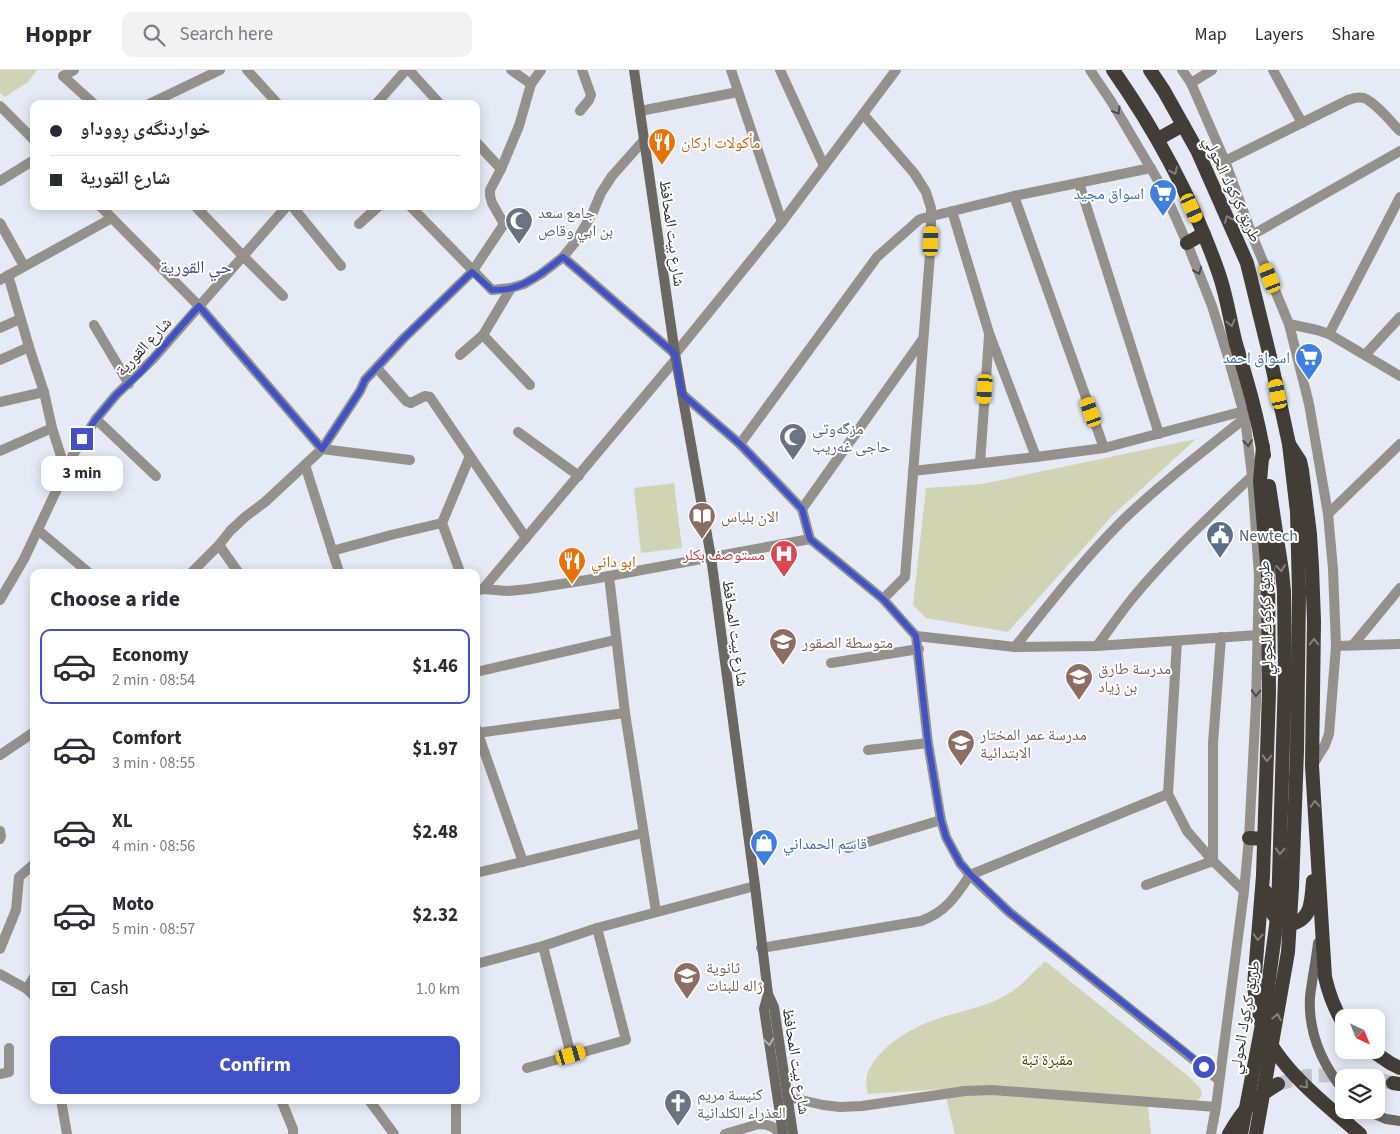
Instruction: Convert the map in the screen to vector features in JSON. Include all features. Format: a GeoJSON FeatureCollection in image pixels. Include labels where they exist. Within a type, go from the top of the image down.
{"type":"FeatureCollection","features":[{"type":"Feature","properties":{"kind":"highway","name":"طريق كركوك الحولي"},"geometry":{"type":"LineString","coordinates":[[1113,70],[1158,139],[1171,163],[1220,276],[1263,447],[1282,571],[1285,677],[1278,910],[1265,1009],[1241,1134]]}},
{"type":"Feature","properties":{"kind":"highway","name":"طريق كركوك الحولي"},"geometry":{"type":"LineString","coordinates":[[1150,70],[1183,124],[1214,186],[1248,262],[1289,444],[1297,512],[1299,591],[1297,760],[1288,952],[1256,1134]]}},
{"type":"Feature","properties":{"kind":"highway"},"geometry":{"type":"LineString","coordinates":[[1158,139],[1183,124]]}},
{"type":"Feature","properties":{"kind":"highway"},"geometry":{"type":"LineString","coordinates":[[1187,244],[1203,234]]}},
{"type":"Feature","properties":{"kind":"highway"},"geometry":{"type":"LineString","coordinates":[[1289,444],[1300,461],[1310,534],[1314,621],[1312,766],[1325,977],[1335,1010]]}},
{"type":"Feature","properties":{"kind":"highway"},"geometry":{"type":"LineString","coordinates":[[1263,447],[1260,481],[1267,557],[1269,692],[1263,876],[1254,986],[1256,1002],[1262,1025],[1272,1046],[1318,1098],[1360,1134]]}},
{"type":"Feature","properties":{"kind":"highway"},"geometry":{"type":"LineString","coordinates":[[1249,838],[1264,840]]}},
{"type":"Feature","properties":{"kind":"highway"},"geometry":{"type":"LineString","coordinates":[[1263,876],[1268,902],[1273,915],[1280,922],[1296,924],[1309,910],[1317,839]]}},
{"type":"Feature","properties":{"kind":"highway"},"geometry":{"type":"LineString","coordinates":[[1384,1059],[1400,1068]]}},
{"type":"Feature","properties":{"kind":"highway"},"geometry":{"type":"LineString","coordinates":[[1229,1134],[1245,1109],[1262,1094],[1278,1084]]}},
{"type":"Feature","properties":{"kind":"main road","name":"شارع بيت المحافظ"},"geometry":{"type":"LineString","coordinates":[[634,70],[676,357],[711,557],[761,948],[768,994],[774,1007],[793,1134]]}},
{"type":"Feature","properties":{"kind":"main road"},"geometry":{"type":"LineString","coordinates":[[1322,921],[1310,997],[1310,1014],[1317,1047],[1335,1080]]}},
{"type":"Feature","properties":{"kind":"main road","name":"شارع بيت المحافظ"},"geometry":{"type":"LineString","coordinates":[[768,994],[764,1009],[782,1134]]}},
{"type":"Feature","properties":{"kind":"main road"},"geometry":{"type":"LineString","coordinates":[[1385,1119],[1400,1121]]}},
{"type":"Feature","properties":{"kind":"street"},"geometry":{"type":"LineString","coordinates":[[74,70],[63,76],[90,100]]}},
{"type":"Feature","properties":{"kind":"street"},"geometry":{"type":"LineString","coordinates":[[157,100],[220,70]]}},
{"type":"Feature","properties":{"kind":"street"},"geometry":{"type":"LineString","coordinates":[[247,70],[274,100]]}},
{"type":"Feature","properties":{"kind":"street"},"geometry":{"type":"LineString","coordinates":[[380,100],[408,70],[436,100]]}},
{"type":"Feature","properties":{"kind":"street"},"geometry":{"type":"LineString","coordinates":[[511,70],[531,84]]}},
{"type":"Feature","properties":{"kind":"street"},"geometry":{"type":"LineString","coordinates":[[195,569],[240,521],[266,502],[322,449],[360,391],[365,380],[403,339],[472,272],[504,224],[492,203],[490,193],[519,126],[531,84],[541,70]]}},
{"type":"Feature","properties":{"kind":"street"},"geometry":{"type":"LineString","coordinates":[[580,111],[591,95],[582,70]]}},
{"type":"Feature","properties":{"kind":"street"},"geometry":{"type":"LineString","coordinates":[[731,70],[782,222]]}},
{"type":"Feature","properties":{"kind":"street"},"geometry":{"type":"LineString","coordinates":[[780,70],[824,166]]}},
{"type":"Feature","properties":{"kind":"street"},"geometry":{"type":"LineString","coordinates":[[480,590],[526,538],[676,357],[782,222],[896,70]]}},
{"type":"Feature","properties":{"kind":"street"},"geometry":{"type":"LineString","coordinates":[[1090,70],[1111,101],[1163,189],[1212,306],[1245,415],[1252,476],[1259,576],[1249,838],[1244,891],[1211,1134]]}},
{"type":"Feature","properties":{"kind":"street"},"geometry":{"type":"LineString","coordinates":[[1182,70],[1191,83],[1225,161],[1288,324],[1309,404],[1328,514],[1333,569],[1336,646],[1329,734],[1325,746],[1312,766]]}},
{"type":"Feature","properties":{"kind":"street"},"geometry":{"type":"LineString","coordinates":[[1191,83],[1212,70]]}},
{"type":"Feature","properties":{"kind":"street"},"geometry":{"type":"LineString","coordinates":[[1273,70],[1302,123]]}},
{"type":"Feature","properties":{"kind":"street"},"geometry":{"type":"LineString","coordinates":[[640,111],[738,92]]}},
{"type":"Feature","properties":{"kind":"street"},"geometry":{"type":"LineString","coordinates":[[1225,161],[1355,98],[1363,98],[1372,104],[1400,131]]}},
{"type":"Feature","properties":{"kind":"street"},"geometry":{"type":"LineString","coordinates":[[0,106],[30,136]]}},
{"type":"Feature","properties":{"kind":"street"},"geometry":{"type":"LineString","coordinates":[[862,114],[922,184],[929,201],[931,216],[931,241],[905,578],[883,599]]}},
{"type":"Feature","properties":{"kind":"street"},"geometry":{"type":"LineString","coordinates":[[414,210],[472,272],[492,290],[511,288],[524,284],[541,274],[563,257],[577,240],[612,176],[644,140]]}},
{"type":"Feature","properties":{"kind":"street"},"geometry":{"type":"LineString","coordinates":[[480,146],[501,169]]}},
{"type":"Feature","properties":{"kind":"street"},"geometry":{"type":"LineString","coordinates":[[1252,234],[1400,151]]}},
{"type":"Feature","properties":{"kind":"street"},"geometry":{"type":"LineString","coordinates":[[0,181],[30,162]]}},
{"type":"Feature","properties":{"kind":"street"},"geometry":{"type":"LineString","coordinates":[[740,444],[877,257],[920,219],[1014,196],[1151,168]]}},
{"type":"Feature","properties":{"kind":"street"},"geometry":{"type":"LineString","coordinates":[[1079,183],[1159,434]]}},
{"type":"Feature","properties":{"kind":"street"},"geometry":{"type":"LineString","coordinates":[[1014,196],[1104,448]]}},
{"type":"Feature","properties":{"kind":"street"},"geometry":{"type":"LineString","coordinates":[[1329,334],[1400,197]]}},
{"type":"Feature","properties":{"kind":"street"},"geometry":{"type":"LineString","coordinates":[[104,210],[199,306],[322,449],[410,460]]}},
{"type":"Feature","properties":{"kind":"street"},"geometry":{"type":"LineString","coordinates":[[199,210],[283,296]]}},
{"type":"Feature","properties":{"kind":"street","name":"شارع القورية"},"geometry":{"type":"LineString","coordinates":[[0,600],[24,559],[82,439],[96,419],[116,395],[153,359],[283,210]]}},
{"type":"Feature","properties":{"kind":"street"},"geometry":{"type":"LineString","coordinates":[[295,210],[341,266]]}},
{"type":"Feature","properties":{"kind":"street"},"geometry":{"type":"LineString","coordinates":[[359,224],[375,210]]}},
{"type":"Feature","properties":{"kind":"street"},"geometry":{"type":"LineString","coordinates":[[952,211],[989,333],[1036,457]]}},
{"type":"Feature","properties":{"kind":"street"},"geometry":{"type":"LineString","coordinates":[[66,472],[52,428],[44,392],[4,277],[112,218]]}},
{"type":"Feature","properties":{"kind":"street"},"geometry":{"type":"LineString","coordinates":[[0,223],[24,266]]}},
{"type":"Feature","properties":{"kind":"street"},"geometry":{"type":"LineString","coordinates":[[563,257],[676,357]]}},
{"type":"Feature","properties":{"kind":"street"},"geometry":{"type":"LineString","coordinates":[[460,355],[483,335],[511,288]]}},
{"type":"Feature","properties":{"kind":"street"},"geometry":{"type":"LineString","coordinates":[[1365,355],[1400,317]]}},
{"type":"Feature","properties":{"kind":"street"},"geometry":{"type":"LineString","coordinates":[[0,328],[20,319]]}},
{"type":"Feature","properties":{"kind":"street"},"geometry":{"type":"LineString","coordinates":[[1288,324],[1329,334],[1400,376]]}},
{"type":"Feature","properties":{"kind":"street"},"geometry":{"type":"LineString","coordinates":[[94,325],[129,384]]}},
{"type":"Feature","properties":{"kind":"street"},"geometry":{"type":"LineString","coordinates":[[980,463],[989,333]]}},
{"type":"Feature","properties":{"kind":"street"},"geometry":{"type":"LineString","coordinates":[[483,335],[530,385]]}},
{"type":"Feature","properties":{"kind":"street"},"geometry":{"type":"LineString","coordinates":[[802,509],[924,338]]}},
{"type":"Feature","properties":{"kind":"street"},"geometry":{"type":"LineString","coordinates":[[0,360],[29,347]]}},
{"type":"Feature","properties":{"kind":"street"},"geometry":{"type":"LineString","coordinates":[[376,368],[406,401],[411,403],[425,396],[430,397],[526,538]]}},
{"type":"Feature","properties":{"kind":"street"},"geometry":{"type":"LineString","coordinates":[[0,402],[44,392]]}},
{"type":"Feature","properties":{"kind":"street"},"geometry":{"type":"LineString","coordinates":[[682,394],[740,444],[802,509],[810,539],[883,599],[916,636],[919,649],[928,743],[941,820],[946,837],[960,863],[1009,912],[1219,1080]]}},
{"type":"Feature","properties":{"kind":"street"},"geometry":{"type":"LineString","coordinates":[[914,471],[1104,448],[1245,415]]}},
{"type":"Feature","properties":{"kind":"street"},"geometry":{"type":"LineString","coordinates":[[1015,647],[1067,583],[1123,521],[1155,491],[1245,415]]}},
{"type":"Feature","properties":{"kind":"street"},"geometry":{"type":"LineString","coordinates":[[96,419],[156,476]]}},
{"type":"Feature","properties":{"kind":"street"},"geometry":{"type":"LineString","coordinates":[[0,451],[52,428]]}},
{"type":"Feature","properties":{"kind":"street"},"geometry":{"type":"LineString","coordinates":[[518,432],[578,476]]}},
{"type":"Feature","properties":{"kind":"street"},"geometry":{"type":"LineString","coordinates":[[1328,514],[1400,444]]}},
{"type":"Feature","properties":{"kind":"street"},"geometry":{"type":"LineString","coordinates":[[459,569],[442,523],[470,456]]}},
{"type":"Feature","properties":{"kind":"street"},"geometry":{"type":"LineString","coordinates":[[304,465],[338,569]]}},
{"type":"Feature","properties":{"kind":"street"},"geometry":{"type":"LineString","coordinates":[[1097,646],[1130,601],[1156,571],[1252,476]]}},
{"type":"Feature","properties":{"kind":"street"},"geometry":{"type":"LineString","coordinates":[[332,551],[442,523]]}},
{"type":"Feature","properties":{"kind":"street"},"geometry":{"type":"LineString","coordinates":[[38,530],[84,569]]}},
{"type":"Feature","properties":{"kind":"street"},"geometry":{"type":"LineString","coordinates":[[480,590],[507,591],[529,589],[810,539]]}},
{"type":"Feature","properties":{"kind":"street"},"geometry":{"type":"LineString","coordinates":[[219,545],[236,569]]}},
{"type":"Feature","properties":{"kind":"street"},"geometry":{"type":"LineString","coordinates":[[608,576],[625,713],[656,912]]}},
{"type":"Feature","properties":{"kind":"street"},"geometry":{"type":"LineString","coordinates":[[1353,645],[1400,588]]}},
{"type":"Feature","properties":{"kind":"street"},"geometry":{"type":"LineString","coordinates":[[916,636],[1015,647],[1097,646],[1258,634]]}},
{"type":"Feature","properties":{"kind":"street"},"geometry":{"type":"LineString","coordinates":[[1213,861],[1213,743],[1221,637]]}},
{"type":"Feature","properties":{"kind":"street"},"geometry":{"type":"LineString","coordinates":[[480,671],[615,640]]}},
{"type":"Feature","properties":{"kind":"street"},"geometry":{"type":"LineString","coordinates":[[1177,641],[1168,794],[1187,831],[1213,861],[1244,891]]}},
{"type":"Feature","properties":{"kind":"street"},"geometry":{"type":"LineString","coordinates":[[1336,646],[1400,644]]}},
{"type":"Feature","properties":{"kind":"street"},"geometry":{"type":"LineString","coordinates":[[831,663],[919,649]]}},
{"type":"Feature","properties":{"kind":"street"},"geometry":{"type":"LineString","coordinates":[[480,731],[625,713]]}},
{"type":"Feature","properties":{"kind":"street"},"geometry":{"type":"LineString","coordinates":[[0,755],[30,735]]}},
{"type":"Feature","properties":{"kind":"street"},"geometry":{"type":"LineString","coordinates":[[480,740],[523,862]]}},
{"type":"Feature","properties":{"kind":"street"},"geometry":{"type":"LineString","coordinates":[[868,750],[928,743]]}},
{"type":"Feature","properties":{"kind":"street"},"geometry":{"type":"LineString","coordinates":[[761,948],[921,921],[935,915],[947,905],[970,874],[1168,794]]}},
{"type":"Feature","properties":{"kind":"street"},"geometry":{"type":"LineString","coordinates":[[848,848],[941,820]]}},
{"type":"Feature","properties":{"kind":"street"},"geometry":{"type":"LineString","coordinates":[[0,831],[2,836],[0,839]]}},
{"type":"Feature","properties":{"kind":"street"},"geometry":{"type":"LineString","coordinates":[[480,872],[643,833]]}},
{"type":"Feature","properties":{"kind":"street"},"geometry":{"type":"LineString","coordinates":[[1146,885],[1213,861]]}},
{"type":"Feature","properties":{"kind":"street"},"geometry":{"type":"LineString","coordinates":[[0,950],[16,910],[19,876],[30,867]]}},
{"type":"Feature","properties":{"kind":"street"},"geometry":{"type":"LineString","coordinates":[[480,963],[543,946],[597,928],[754,886]]}},
{"type":"Feature","properties":{"kind":"street"},"geometry":{"type":"LineString","coordinates":[[527,1068],[626,1040],[597,928]]}},
{"type":"Feature","properties":{"kind":"street"},"geometry":{"type":"LineString","coordinates":[[543,946],[571,1055]]}},
{"type":"Feature","properties":{"kind":"street"},"geometry":{"type":"LineString","coordinates":[[0,974],[30,992]]}},
{"type":"Feature","properties":{"kind":"street"},"geometry":{"type":"LineString","coordinates":[[0,1074],[9,1072],[9,1048]]}},
{"type":"Feature","properties":{"kind":"street"},"geometry":{"type":"LineString","coordinates":[[788,1097],[840,1107],[862,1106],[965,1091],[992,1090],[1216,1107]]}},
{"type":"Feature","properties":{"kind":"street"},"geometry":{"type":"LineString","coordinates":[[62,1104],[67,1134]]}},
{"type":"Feature","properties":{"kind":"street"},"geometry":{"type":"LineString","coordinates":[[283,1104],[294,1129],[293,1134]]}},
{"type":"Feature","properties":{"kind":"street"},"geometry":{"type":"LineString","coordinates":[[372,1104],[394,1134]]}},
{"type":"Feature","properties":{"kind":"street"},"geometry":{"type":"LineString","coordinates":[[456,1104],[456,1134]]}},
{"type":"Feature","properties":{"kind":"street"},"geometry":{"type":"LineString","coordinates":[[725,1134],[759,1124],[770,1125],[782,1134]]}},
{"type":"Feature","properties":{"kind":"green space"},"geometry":{"type":"Polygon","coordinates":[[[0,70],[37,70],[28,82],[5,97],[0,93],[0,70]]]}},
{"type":"Feature","properties":{"kind":"green space"},"geometry":{"type":"Polygon","coordinates":[[[1196,439],[1113,515],[1008,632],[926,618],[913,605],[926,488],[982,484],[1196,439]]]}},
{"type":"Feature","properties":{"kind":"green space"},"geometry":{"type":"Polygon","coordinates":[[[674,483],[682,548],[641,553],[634,488],[674,483]]]}},
{"type":"Feature","properties":{"kind":"green space","name":"مقبرة تبة"},"geometry":{"type":"Polygon","coordinates":[[[1045,961],[1198,1085],[1201,1092],[1199,1099],[1195,1102],[1147,1097],[1151,1134],[955,1134],[944,1089],[868,1094],[866,1083],[869,1070],[885,1048],[911,1030],[930,1021],[1001,998],[1018,987],[1045,961]]]}},
{"type":"Feature","properties":{"kind":"tunnel"},"geometry":{"type":"LineString","coordinates":[[1278,1084],[1306,1076],[1335,1076]]}},
{"type":"Feature","properties":{"kind":"tunnel"},"geometry":{"type":"LineString","coordinates":[[1385,1081],[1393,1083]]}},
{"type":"Feature","properties":{"kind":"place","name":"مأكولات اركان"},"geometry":{"type":"Point","coordinates":[662,166]}},
{"type":"Feature","properties":{"kind":"place","name":"اسواق مجيد"},"geometry":{"type":"Point","coordinates":[1163,217]}},
{"type":"Feature","properties":{"kind":"place","name":"جامع سعد بن ابي وقاص"},"geometry":{"type":"Point","coordinates":[519,245]}},
{"type":"Feature","properties":{"kind":"place","name":"اسواق احمد"},"geometry":{"type":"Point","coordinates":[1309,381]}},
{"type":"Feature","properties":{"kind":"place","name":"مزگەوتی حاجی غەریب"},"geometry":{"type":"Point","coordinates":[793,461]}},
{"type":"Feature","properties":{"kind":"place","name":"الان بلباس"},"geometry":{"type":"Point","coordinates":[702,540]}},
{"type":"Feature","properties":{"kind":"place","name":"Newtech"},"geometry":{"type":"Point","coordinates":[1220,559]}},
{"type":"Feature","properties":{"kind":"place","name":"مستوصف بكلر"},"geometry":{"type":"Point","coordinates":[784,578]}},
{"type":"Feature","properties":{"kind":"place","name":"ابو داني"},"geometry":{"type":"Point","coordinates":[572,585]}},
{"type":"Feature","properties":{"kind":"place","name":"متوسطة الصقور"},"geometry":{"type":"Point","coordinates":[783,666]}},
{"type":"Feature","properties":{"kind":"place","name":"مدرسة طارق بن زياد"},"geometry":{"type":"Point","coordinates":[1079,701]}},
{"type":"Feature","properties":{"kind":"place","name":"مدرسة عمر المختار الابتدائية"},"geometry":{"type":"Point","coordinates":[961,767]}},
{"type":"Feature","properties":{"kind":"place","name":"قاسم الحمداني"},"geometry":{"type":"Point","coordinates":[764,867]}},
{"type":"Feature","properties":{"kind":"place","name":"ثانوية ژاله للبنات"},"geometry":{"type":"Point","coordinates":[687,1000]}},
{"type":"Feature","properties":{"kind":"place","name":"كنيسة مريم العذراء الكلدانية"},"geometry":{"type":"Point","coordinates":[678,1127]}},
{"type":"Feature","properties":{"kind":"district","name":"حي القورية"},"geometry":{"type":"Point","coordinates":[196,267]}},
{"type":"Feature","properties":{"kind":"route"},"geometry":{"type":"LineString","coordinates":[[82,439],[116,395],[141,372],[199,306],[322,449],[360,391],[365,380],[403,339],[472,272],[492,290],[511,288],[524,284],[541,274],[563,257],[675,354],[682,394],[740,444],[802,509],[810,539],[883,599],[916,636],[919,649],[928,743],[941,820],[946,837],[960,863],[1009,912],[1204,1067]]}}]}
